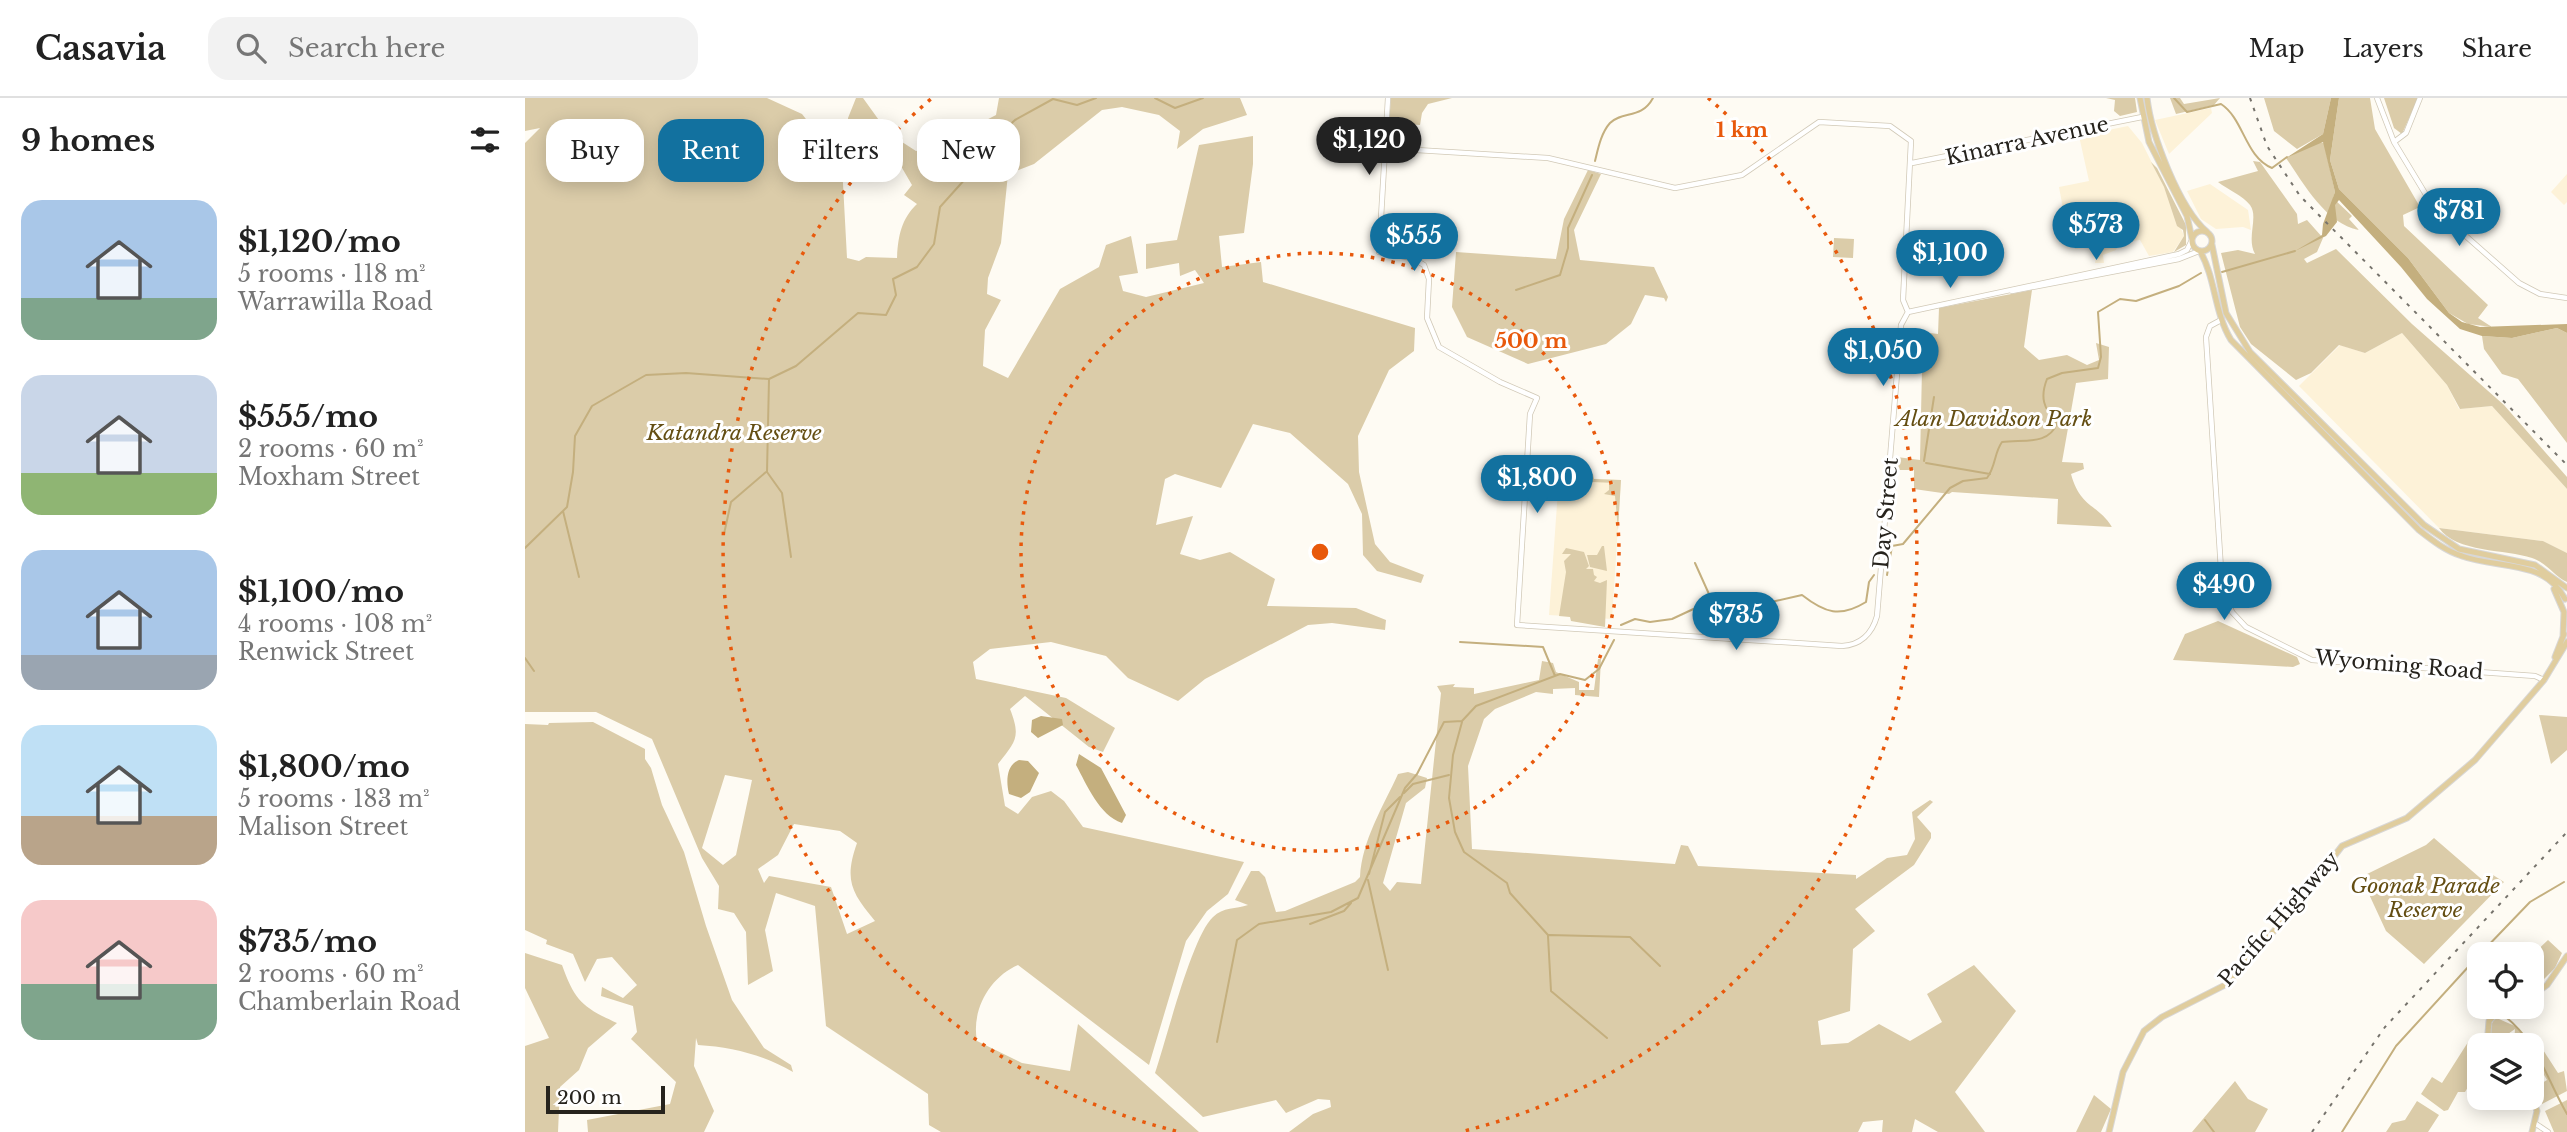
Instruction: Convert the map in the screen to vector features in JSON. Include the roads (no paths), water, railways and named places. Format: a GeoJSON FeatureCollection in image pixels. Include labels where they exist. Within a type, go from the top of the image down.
{"type":"FeatureCollection","features":[{"type":"Feature","properties":{"kind":"main road"},"geometry":{"type":"LineString","coordinates":[[2144,98],[2143,117],[2152,151],[2188,218],[2192,239],[2208,267],[2221,320],[2245,357],[2431,540],[2462,556],[2536,572],[2555,585],[2566,602]]}},
{"type":"Feature","properties":{"kind":"main road"},"geometry":{"type":"LineString","coordinates":[[2144,98],[2160,152],[2196,221],[2212,238],[2221,298],[2221,320]]}},
{"type":"Feature","properties":{"kind":"main road"},"geometry":{"type":"LineString","coordinates":[[2192,239],[2198,231],[2207,232]]}},
{"type":"Feature","properties":{"kind":"main road"},"geometry":{"type":"LineString","coordinates":[[2200,251],[2212,245]]}},
{"type":"Feature","properties":{"kind":"main road"},"geometry":{"type":"LineString","coordinates":[[2221,298],[2230,322],[2251,352],[2430,531],[2472,553],[2535,565],[2567,588]]}},
{"type":"Feature","properties":{"kind":"main road"},"geometry":{"type":"LineString","coordinates":[[2536,572],[2560,599],[2565,640]]}},
{"type":"Feature","properties":{"kind":"main road","name":"Pacific Highway"},"geometry":{"type":"LineString","coordinates":[[2109,1132],[2123,1072],[2144,1031],[2161,1017],[2225,985],[2292,911],[2339,850],[2360,837],[2407,818],[2489,746],[2544,680],[2565,640],[2567,623]]}},
{"type":"Feature","properties":{"kind":"main road"},"geometry":{"type":"LineString","coordinates":[[2544,986],[2567,956]]}},
{"type":"Feature","properties":{"kind":"main road"},"geometry":{"type":"LineString","coordinates":[[2532,1132],[2536,1124],[2537,1110]]}},
{"type":"Feature","properties":{"kind":"street"},"geometry":{"type":"LineString","coordinates":[[1388,98],[1384,148],[1548,158],[1675,188],[1742,175],[1814,124],[1823,122],[1895,128],[1911,141],[1912,163]]}},
{"type":"Feature","properties":{"kind":"street"},"geometry":{"type":"LineString","coordinates":[[2377,98],[2394,142],[2434,208],[2462,235],[2531,290],[2567,298]]}},
{"type":"Feature","properties":{"kind":"street"},"geometry":{"type":"LineString","coordinates":[[2394,142],[2406,133],[2420,98]]}},
{"type":"Feature","properties":{"kind":"street","name":"Kinarra Avenue"},"geometry":{"type":"LineString","coordinates":[[1912,163],[2143,117]]}},
{"type":"Feature","properties":{"kind":"street","name":"Day Street"},"geometry":{"type":"LineString","coordinates":[[1384,148],[1379,251],[1412,258],[1424,265],[1429,279],[1427,318],[1430,332],[1442,351],[1537,398],[1530,414],[1517,625],[1846,646],[1866,637],[1877,616],[1901,325],[1907,312],[1903,300],[1912,163]]}},
{"type":"Feature","properties":{"kind":"street"},"geometry":{"type":"LineString","coordinates":[[1907,312],[2184,252],[2192,239]]}},
{"type":"Feature","properties":{"kind":"street"},"geometry":{"type":"LineString","coordinates":[[2048,283],[2140,267],[2200,251]]}},
{"type":"Feature","properties":{"kind":"street"},"geometry":{"type":"LineString","coordinates":[[2155,259],[2172,260]]}},
{"type":"Feature","properties":{"kind":"street"},"geometry":{"type":"LineString","coordinates":[[2074,280],[2102,270],[2140,267]]}},
{"type":"Feature","properties":{"kind":"street","name":"Wyoming Road"},"geometry":{"type":"LineString","coordinates":[[2221,320],[2210,326],[2206,337],[2221,579],[2225,596],[2236,617],[2259,635],[2320,662],[2529,675],[2544,680]]}},
{"type":"Feature","properties":{"kind":"street"},"geometry":{"type":"LineString","coordinates":[[2536,1124],[2548,1132]]}},
{"type":"Feature","properties":{"kind":"waterway"},"geometry":{"type":"LineString","coordinates":[[525,548],[567,507],[575,436],[592,406],[646,375],[686,373],[769,379],[796,366],[858,313],[886,315],[896,295],[893,279],[917,267],[934,244],[940,207],[993,148],[1001,133],[1015,120],[1053,99],[1077,105],[1096,98]]}},
{"type":"Feature","properties":{"kind":"waterway"},"geometry":{"type":"LineString","coordinates":[[1155,98],[1175,108],[1203,98]]}},
{"type":"Feature","properties":{"kind":"waterway"},"geometry":{"type":"LineString","coordinates":[[1595,161],[1602,136],[1610,123],[1638,112],[1653,98]]}},
{"type":"Feature","properties":{"kind":"waterway"},"geometry":{"type":"LineString","coordinates":[[2174,98],[2187,112],[2221,104],[2235,119],[2256,155],[2272,168],[2287,157]]}},
{"type":"Feature","properties":{"kind":"waterway"},"geometry":{"type":"LineString","coordinates":[[1516,290],[1560,275],[1568,248],[1568,228],[1592,175]]}},
{"type":"Feature","properties":{"kind":"waterway"},"geometry":{"type":"LineString","coordinates":[[2222,272],[2295,251]]}},
{"type":"Feature","properties":{"kind":"waterway"},"geometry":{"type":"LineString","coordinates":[[1887,575],[1892,546],[1903,544],[1950,488],[1963,481],[1987,478],[2002,442],[2034,440],[2053,430],[2057,423],[2043,397],[2047,379],[2062,373],[2098,368],[2101,357],[2098,312],[2120,299],[2136,301],[2179,286],[2201,273]]}},
{"type":"Feature","properties":{"kind":"waterway"},"geometry":{"type":"LineString","coordinates":[[769,379],[767,472],[782,493],[791,557]]}},
{"type":"Feature","properties":{"kind":"waterway"},"geometry":{"type":"LineString","coordinates":[[1924,461],[1934,397]]}},
{"type":"Feature","properties":{"kind":"waterway"},"geometry":{"type":"LineString","coordinates":[[1926,463],[1990,474]]}},
{"type":"Feature","properties":{"kind":"waterway"},"geometry":{"type":"LineString","coordinates":[[724,534],[731,502],[766,472]]}},
{"type":"Feature","properties":{"kind":"waterway"},"geometry":{"type":"LineString","coordinates":[[563,511],[579,577]]}},
{"type":"Feature","properties":{"kind":"waterway"},"geometry":{"type":"LineString","coordinates":[[1695,563],[1713,603]]}},
{"type":"Feature","properties":{"kind":"waterway"},"geometry":{"type":"LineString","coordinates":[[1621,625],[1635,619],[1650,622],[1672,619],[1702,605],[1762,604],[1802,595],[1818,606],[1840,612],[1866,602],[1869,582],[1874,575]]}},
{"type":"Feature","properties":{"kind":"waterway"},"geometry":{"type":"LineString","coordinates":[[1217,1042],[1237,940],[1259,924],[1331,912],[1358,898],[1405,788],[1417,774],[1444,722],[1462,721],[1476,706],[1560,674],[1585,680],[1599,669],[1614,640]]}},
{"type":"Feature","properties":{"kind":"waterway"},"geometry":{"type":"LineString","coordinates":[[1460,642],[1543,647],[1555,676]]}},
{"type":"Feature","properties":{"kind":"waterway"},"geometry":{"type":"LineString","coordinates":[[525,658],[534,671]]}},
{"type":"Feature","properties":{"kind":"waterway"},"geometry":{"type":"LineString","coordinates":[[1462,722],[1453,755],[1449,798],[1455,832],[1464,852],[1507,883],[1510,893],[1548,935]]}},
{"type":"Feature","properties":{"kind":"waterway"},"geometry":{"type":"LineString","coordinates":[[1404,793],[1413,784],[1449,775]]}},
{"type":"Feature","properties":{"kind":"waterway"},"geometry":{"type":"LineString","coordinates":[[1369,874],[1385,812],[1400,797]]}},
{"type":"Feature","properties":{"kind":"waterway"},"geometry":{"type":"LineString","coordinates":[[1368,880],[1388,970]]}},
{"type":"Feature","properties":{"kind":"waterway"},"geometry":{"type":"LineString","coordinates":[[2492,942],[2530,902],[2564,882]]}},
{"type":"Feature","properties":{"kind":"waterway"},"geometry":{"type":"LineString","coordinates":[[1310,924],[1344,911],[1351,903]]}},
{"type":"Feature","properties":{"kind":"waterway"},"geometry":{"type":"LineString","coordinates":[[1549,935],[1630,937],[1660,966]]}},
{"type":"Feature","properties":{"kind":"waterway"},"geometry":{"type":"LineString","coordinates":[[1548,936],[1551,991],[1607,1038]]}},
{"type":"Feature","properties":{"kind":"waterway"},"geometry":{"type":"LineString","coordinates":[[2342,1132],[2396,1046],[2467,968]]}},
{"type":"Feature","properties":{"kind":"waterway"},"geometry":{"type":"LineString","coordinates":[[2507,1019],[2533,1048],[2567,1114]]}},
{"type":"Feature","properties":{"kind":"waterway"},"geometry":{"type":"LineString","coordinates":[[2205,1120],[2214,1132]]}},
{"type":"Feature","properties":{"kind":"railway"},"geometry":{"type":"LineString","coordinates":[[2250,98],[2267,146],[2300,196],[2567,465]]}},
{"type":"Feature","properties":{"kind":"railway"},"geometry":{"type":"LineString","coordinates":[[2312,1132],[2385,1027],[2567,832]]}},
{"type":"Feature","properties":{"kind":"park label","name":"Alan Davidson Park"},"geometry":{"type":"Point","coordinates":[1994,419]}},
{"type":"Feature","properties":{"kind":"park label","name":"Katandra Reserve"},"geometry":{"type":"Point","coordinates":[734,433]}},
{"type":"Feature","properties":{"kind":"park label","name":"Goonak Parade Reserve"},"geometry":{"type":"Point","coordinates":[2425,898]}}]}
